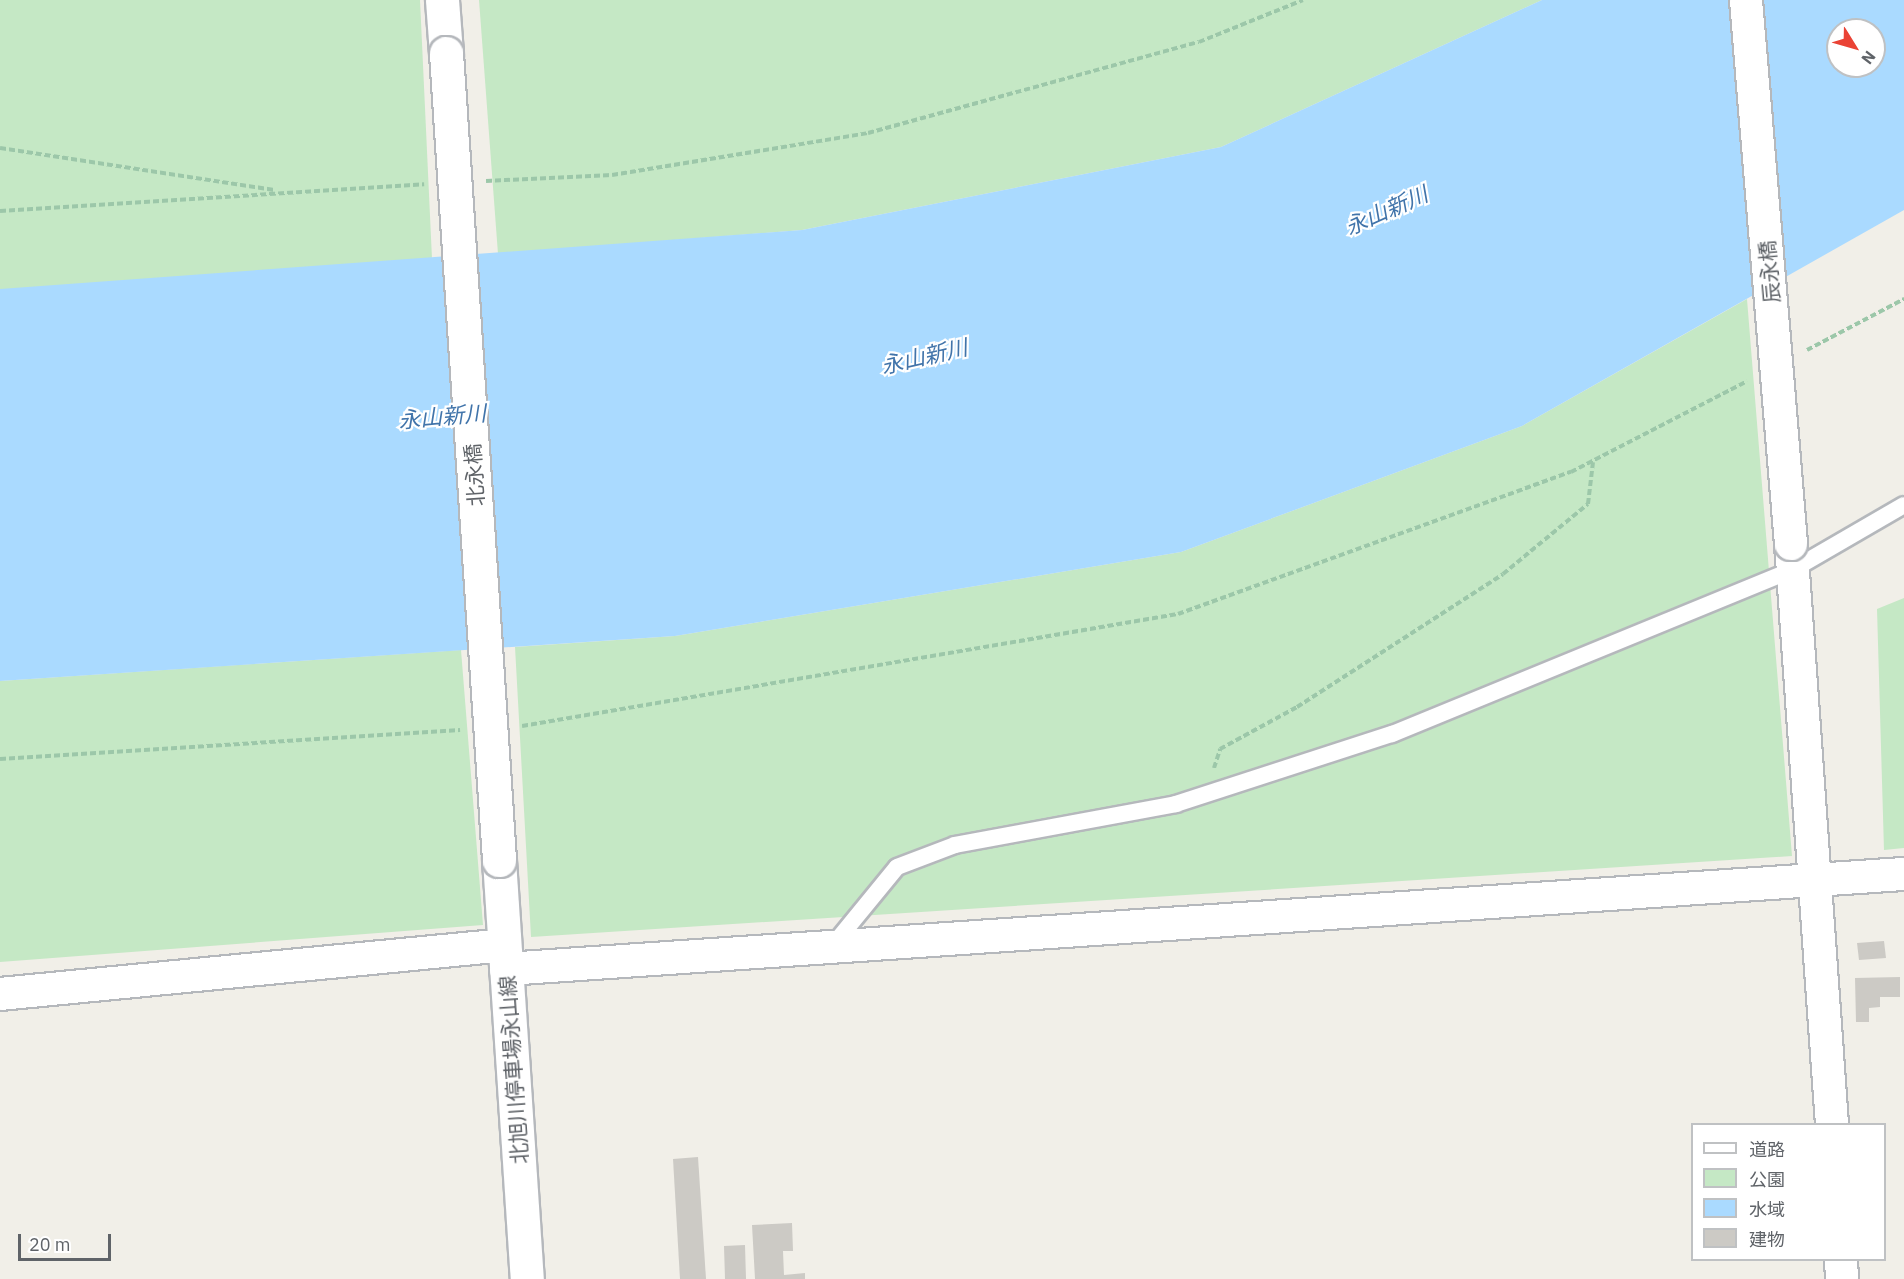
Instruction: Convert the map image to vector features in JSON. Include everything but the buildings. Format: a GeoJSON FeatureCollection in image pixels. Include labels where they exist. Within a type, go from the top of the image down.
{"type":"FeatureCollection","features":[{"type":"Feature","properties":{"kind":"main road","name":"北永橋"},"geometry":{"type":"LineString","coordinates":[[442,0],[499,860]]}},
{"type":"Feature","properties":{"kind":"main road","name":"北旭川停車場永山線"},"geometry":{"type":"LineString","coordinates":[[499,860],[527,1279]]}},
{"type":"Feature","properties":{"kind":"street","name":"辰永橋"},"geometry":{"type":"LineString","coordinates":[[1746,0],[1792,557],[1832,1123]]}},
{"type":"Feature","properties":{"kind":"street"},"geometry":{"type":"LineString","coordinates":[[0,994],[506,957],[834,944],[1815,883],[1904,874]]}},
{"type":"Feature","properties":{"kind":"street"},"geometry":{"type":"LineString","coordinates":[[1841,1261],[1842,1279]]}},
{"type":"Feature","properties":{"kind":"lane"},"geometry":{"type":"LineString","coordinates":[[834,944],[897,867],[955,846],[1205,794],[1392,734],[1904,505]]}},
{"type":"Feature","properties":{"kind":"path"},"geometry":{"type":"LineString","coordinates":[[483,181],[612,175],[868,133],[1199,42],[1304,0]]}},
{"type":"Feature","properties":{"kind":"path"},"geometry":{"type":"LineString","coordinates":[[0,148],[283,191]]}},
{"type":"Feature","properties":{"kind":"path"},"geometry":{"type":"LineString","coordinates":[[0,211],[283,191],[436,184]]}},
{"type":"Feature","properties":{"kind":"path"},"geometry":{"type":"LineString","coordinates":[[515,726],[1178,614],[1593,461],[1588,504],[1503,574],[1296,706],[1220,749],[1205,794]]}},
{"type":"Feature","properties":{"kind":"path"},"geometry":{"type":"LineString","coordinates":[[0,759],[467,729]]}},
{"type":"Feature","properties":{"kind":"green space"},"geometry":{"type":"Polygon","coordinates":[[[0,0],[420,0],[432,259],[0,290],[0,0]]]}},
{"type":"Feature","properties":{"kind":"green space"},"geometry":{"type":"Polygon","coordinates":[[[479,0],[1542,0],[1221,147],[802,230],[498,254],[479,0]]]}},
{"type":"Feature","properties":{"kind":"green space"},"geometry":{"type":"Polygon","coordinates":[[[1747,299],[1792,856],[531,937],[515,647],[675,636],[1181,552],[1522,426],[1747,299]]]}},
{"type":"Feature","properties":{"kind":"green space"},"geometry":{"type":"Polygon","coordinates":[[[1904,598],[1904,848],[1884,850],[1877,609],[1904,598]]]}},
{"type":"Feature","properties":{"kind":"green space"},"geometry":{"type":"Polygon","coordinates":[[[461,650],[483,925],[0,962],[0,681],[461,650]]]}},
{"type":"Feature","properties":{"kind":"water","name":"永山新川"},"geometry":{"type":"Polygon","coordinates":[[[1542,0],[1904,0],[1904,210],[1522,426],[1181,552],[675,636],[0,681],[0,289],[802,230],[1221,147],[1542,0]]]}}]}
